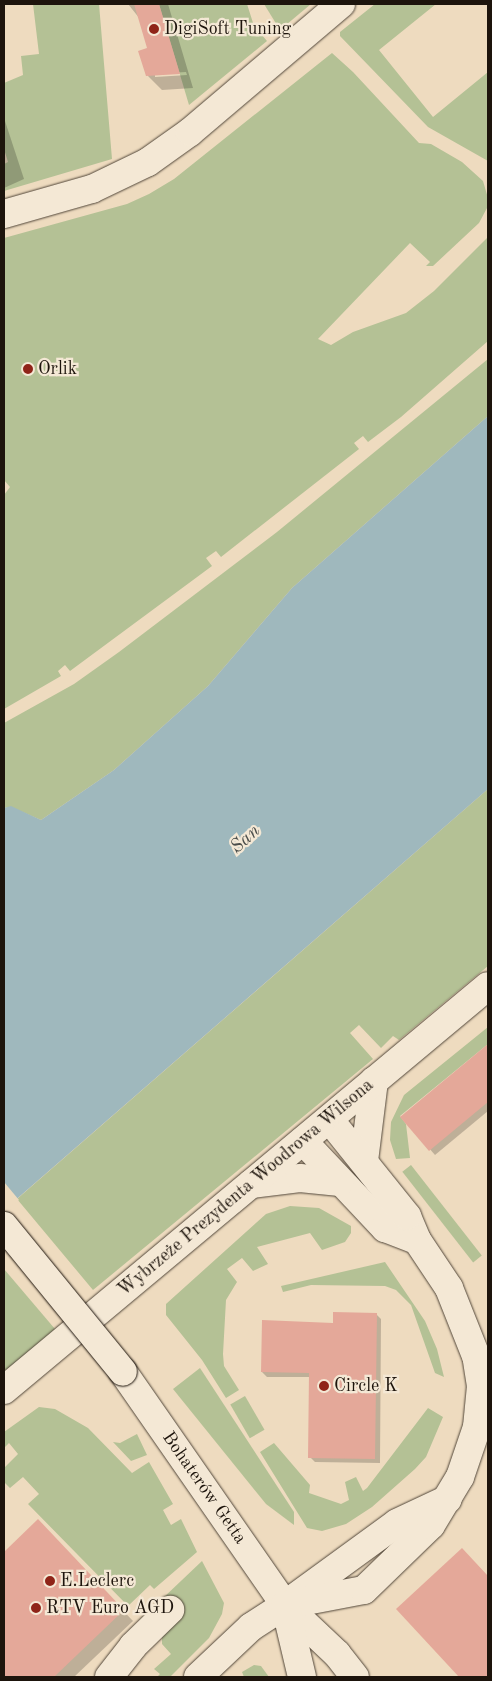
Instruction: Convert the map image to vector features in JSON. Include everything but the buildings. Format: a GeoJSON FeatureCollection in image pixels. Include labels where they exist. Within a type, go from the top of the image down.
{"type":"FeatureCollection","features":[{"type":"Feature","properties":{"kind":"street"},"geometry":{"type":"LineString","coordinates":[[4,214],[92,189],[148,162],[190,132],[341,4]]}},
{"type":"Feature","properties":{"kind":"street","name":"Wybrzeże Prezydenta Woodrowa Wilsona"},"geometry":{"type":"LineString","coordinates":[[4,1390],[488,986]]}},
{"type":"Feature","properties":{"kind":"street"},"geometry":{"type":"LineString","coordinates":[[364,1161],[374,1081]]}},
{"type":"Feature","properties":{"kind":"street"},"geometry":{"type":"LineString","coordinates":[[285,1605],[364,1590],[431,1525],[449,1499],[477,1427],[481,1386],[463,1319],[449,1288],[417,1240],[407,1216],[329,1119]]}},
{"type":"Feature","properties":{"kind":"street"},"geometry":{"type":"LineString","coordinates":[[303,1141],[340,1182],[386,1228],[417,1240]]}},
{"type":"Feature","properties":{"kind":"street"},"geometry":{"type":"LineString","coordinates":[[251,1184],[300,1178],[340,1182]]}},
{"type":"Feature","properties":{"kind":"street","name":"Bohaterów Getta"},"geometry":{"type":"LineString","coordinates":[[4,1226],[123,1372],[285,1605],[337,1654],[354,1677]]}},
{"type":"Feature","properties":{"kind":"street"},"geometry":{"type":"LineString","coordinates":[[198,1677],[251,1626],[285,1605],[397,1522],[449,1499]]}},
{"type":"Feature","properties":{"kind":"street","name":"Bohaterów Getta"},"geometry":{"type":"LineString","coordinates":[[285,1605],[302,1677]]}},
{"type":"Feature","properties":{"kind":"street"},"geometry":{"type":"LineString","coordinates":[[109,1677],[133,1646],[170,1610]]}},
{"type":"Feature","properties":{"kind":"green space"},"geometry":{"type":"Polygon","coordinates":[[[33,4],[99,4],[112,159],[4,191],[4,164],[8,162],[4,149],[4,83],[23,75],[21,56],[39,54],[33,4]]]}},
{"type":"Feature","properties":{"kind":"green space"},"geometry":{"type":"Polygon","coordinates":[[[159,4],[247,4],[254,26],[267,41],[189,105],[159,4]]]}},
{"type":"Feature","properties":{"kind":"green space"},"geometry":{"type":"Polygon","coordinates":[[[264,4],[311,4],[280,30],[264,4]]]}},
{"type":"Feature","properties":{"kind":"green space"},"geometry":{"type":"Polygon","coordinates":[[[375,4],[436,4],[379,50],[433,117],[488,72],[488,161],[428,127],[340,36],[340,32],[375,4]]]}},
{"type":"Feature","properties":{"kind":"green space"},"geometry":{"type":"Polygon","coordinates":[[[332,53],[353,72],[419,143],[431,144],[462,162],[483,181],[488,198],[487,208],[479,223],[433,266],[426,266],[430,262],[410,243],[318,339],[331,345],[353,332],[406,313],[434,291],[488,237],[488,341],[401,417],[368,442],[363,436],[354,443],[359,449],[221,557],[216,551],[206,558],[212,566],[70,671],[65,665],[58,671],[61,676],[4,709],[4,495],[10,487],[4,480],[4,238],[127,204],[149,194],[174,179],[332,53]]]}},
{"type":"Feature","properties":{"kind":"green space"},"geometry":{"type":"Polygon","coordinates":[[[488,359],[488,416],[292,588],[208,686],[114,770],[41,820],[11,807],[4,808],[4,723],[74,684],[119,652],[277,532],[488,359]]]}},
{"type":"Feature","properties":{"kind":"green space"},"geometry":{"type":"Polygon","coordinates":[[[488,789],[488,966],[399,1040],[393,1036],[381,1048],[359,1025],[350,1033],[373,1059],[93,1290],[17,1199],[488,789]]]}},
{"type":"Feature","properties":{"kind":"green space"},"geometry":{"type":"Polygon","coordinates":[[[488,1027],[488,1044],[400,1116],[406,1124],[410,1158],[396,1159],[390,1140],[391,1122],[404,1095],[488,1027]]]}},
{"type":"Feature","properties":{"kind":"green space"},"geometry":{"type":"Polygon","coordinates":[[[411,1165],[482,1256],[473,1262],[402,1172],[411,1165]]]}},
{"type":"Feature","properties":{"kind":"green space"},"geometry":{"type":"Polygon","coordinates":[[[290,1206],[319,1208],[351,1226],[351,1233],[345,1242],[322,1250],[310,1233],[257,1247],[268,1264],[253,1271],[242,1258],[227,1269],[237,1282],[226,1300],[224,1366],[239,1390],[226,1398],[202,1360],[166,1315],[166,1304],[266,1214],[290,1206]]]}},
{"type":"Feature","properties":{"kind":"green space"},"geometry":{"type":"Polygon","coordinates":[[[385,1262],[425,1321],[437,1349],[444,1377],[435,1373],[411,1305],[396,1290],[385,1286],[311,1285],[283,1292],[281,1286],[385,1262]]]}},
{"type":"Feature","properties":{"kind":"green space"},"geometry":{"type":"Polygon","coordinates":[[[4,1269],[55,1329],[4,1372],[4,1269]]]}},
{"type":"Feature","properties":{"kind":"green space"},"geometry":{"type":"Polygon","coordinates":[[[200,1368],[294,1512],[294,1525],[266,1504],[173,1389],[200,1368]]]}},
{"type":"Feature","properties":{"kind":"green space"},"geometry":{"type":"Polygon","coordinates":[[[245,1396],[264,1430],[250,1438],[230,1404],[245,1396]]]}},
{"type":"Feature","properties":{"kind":"green space"},"geometry":{"type":"Polygon","coordinates":[[[39,1407],[55,1409],[88,1428],[132,1473],[149,1462],[173,1504],[163,1510],[171,1525],[181,1519],[197,1552],[154,1589],[150,1585],[128,1606],[28,1504],[39,1494],[23,1477],[10,1488],[4,1482],[4,1468],[18,1454],[9,1443],[4,1448],[4,1432],[39,1407]]]}},
{"type":"Feature","properties":{"kind":"green space"},"geometry":{"type":"Polygon","coordinates":[[[428,1408],[443,1417],[426,1457],[372,1507],[346,1524],[322,1531],[307,1528],[260,1452],[274,1443],[310,1485],[309,1493],[341,1504],[349,1500],[345,1482],[356,1477],[363,1491],[367,1488],[428,1408]]]}},
{"type":"Feature","properties":{"kind":"green space"},"geometry":{"type":"Polygon","coordinates":[[[137,1434],[147,1455],[131,1461],[113,1442],[120,1443],[137,1434]]]}},
{"type":"Feature","properties":{"kind":"green space"},"geometry":{"type":"Polygon","coordinates":[[[202,1561],[224,1603],[222,1614],[209,1638],[170,1677],[157,1677],[160,1674],[154,1669],[171,1654],[162,1644],[162,1635],[181,1618],[162,1599],[202,1561]]]}},
{"type":"Feature","properties":{"kind":"green space"},"geometry":{"type":"Polygon","coordinates":[[[254,1665],[261,1666],[269,1677],[244,1677],[242,1672],[254,1665]]]}},
{"type":"Feature","properties":{"kind":"water","name":"San"},"geometry":{"type":"Polygon","coordinates":[[[488,416],[488,789],[4,1210],[4,808],[11,806],[41,820],[114,770],[208,686],[292,588],[488,416]]]}},
{"type":"Feature","properties":{"kind":"pier"},"geometry":{"type":"Polygon","coordinates":[[[4,1182],[19,1200],[4,1212],[4,1182]]]}},
{"type":"Feature","properties":{"kind":"place","name":"DigiSoft Tuning"},"geometry":{"type":"Point","coordinates":[154,29]}},
{"type":"Feature","properties":{"kind":"place","name":"Orlik"},"geometry":{"type":"Point","coordinates":[28,369]}},
{"type":"Feature","properties":{"kind":"place","name":"Circle K"},"geometry":{"type":"Point","coordinates":[324,1386]}},
{"type":"Feature","properties":{"kind":"place","name":"E.Leclerc"},"geometry":{"type":"Point","coordinates":[50,1581]}},
{"type":"Feature","properties":{"kind":"place","name":"RTV Euro AGD"},"geometry":{"type":"Point","coordinates":[36,1608]}}]}
